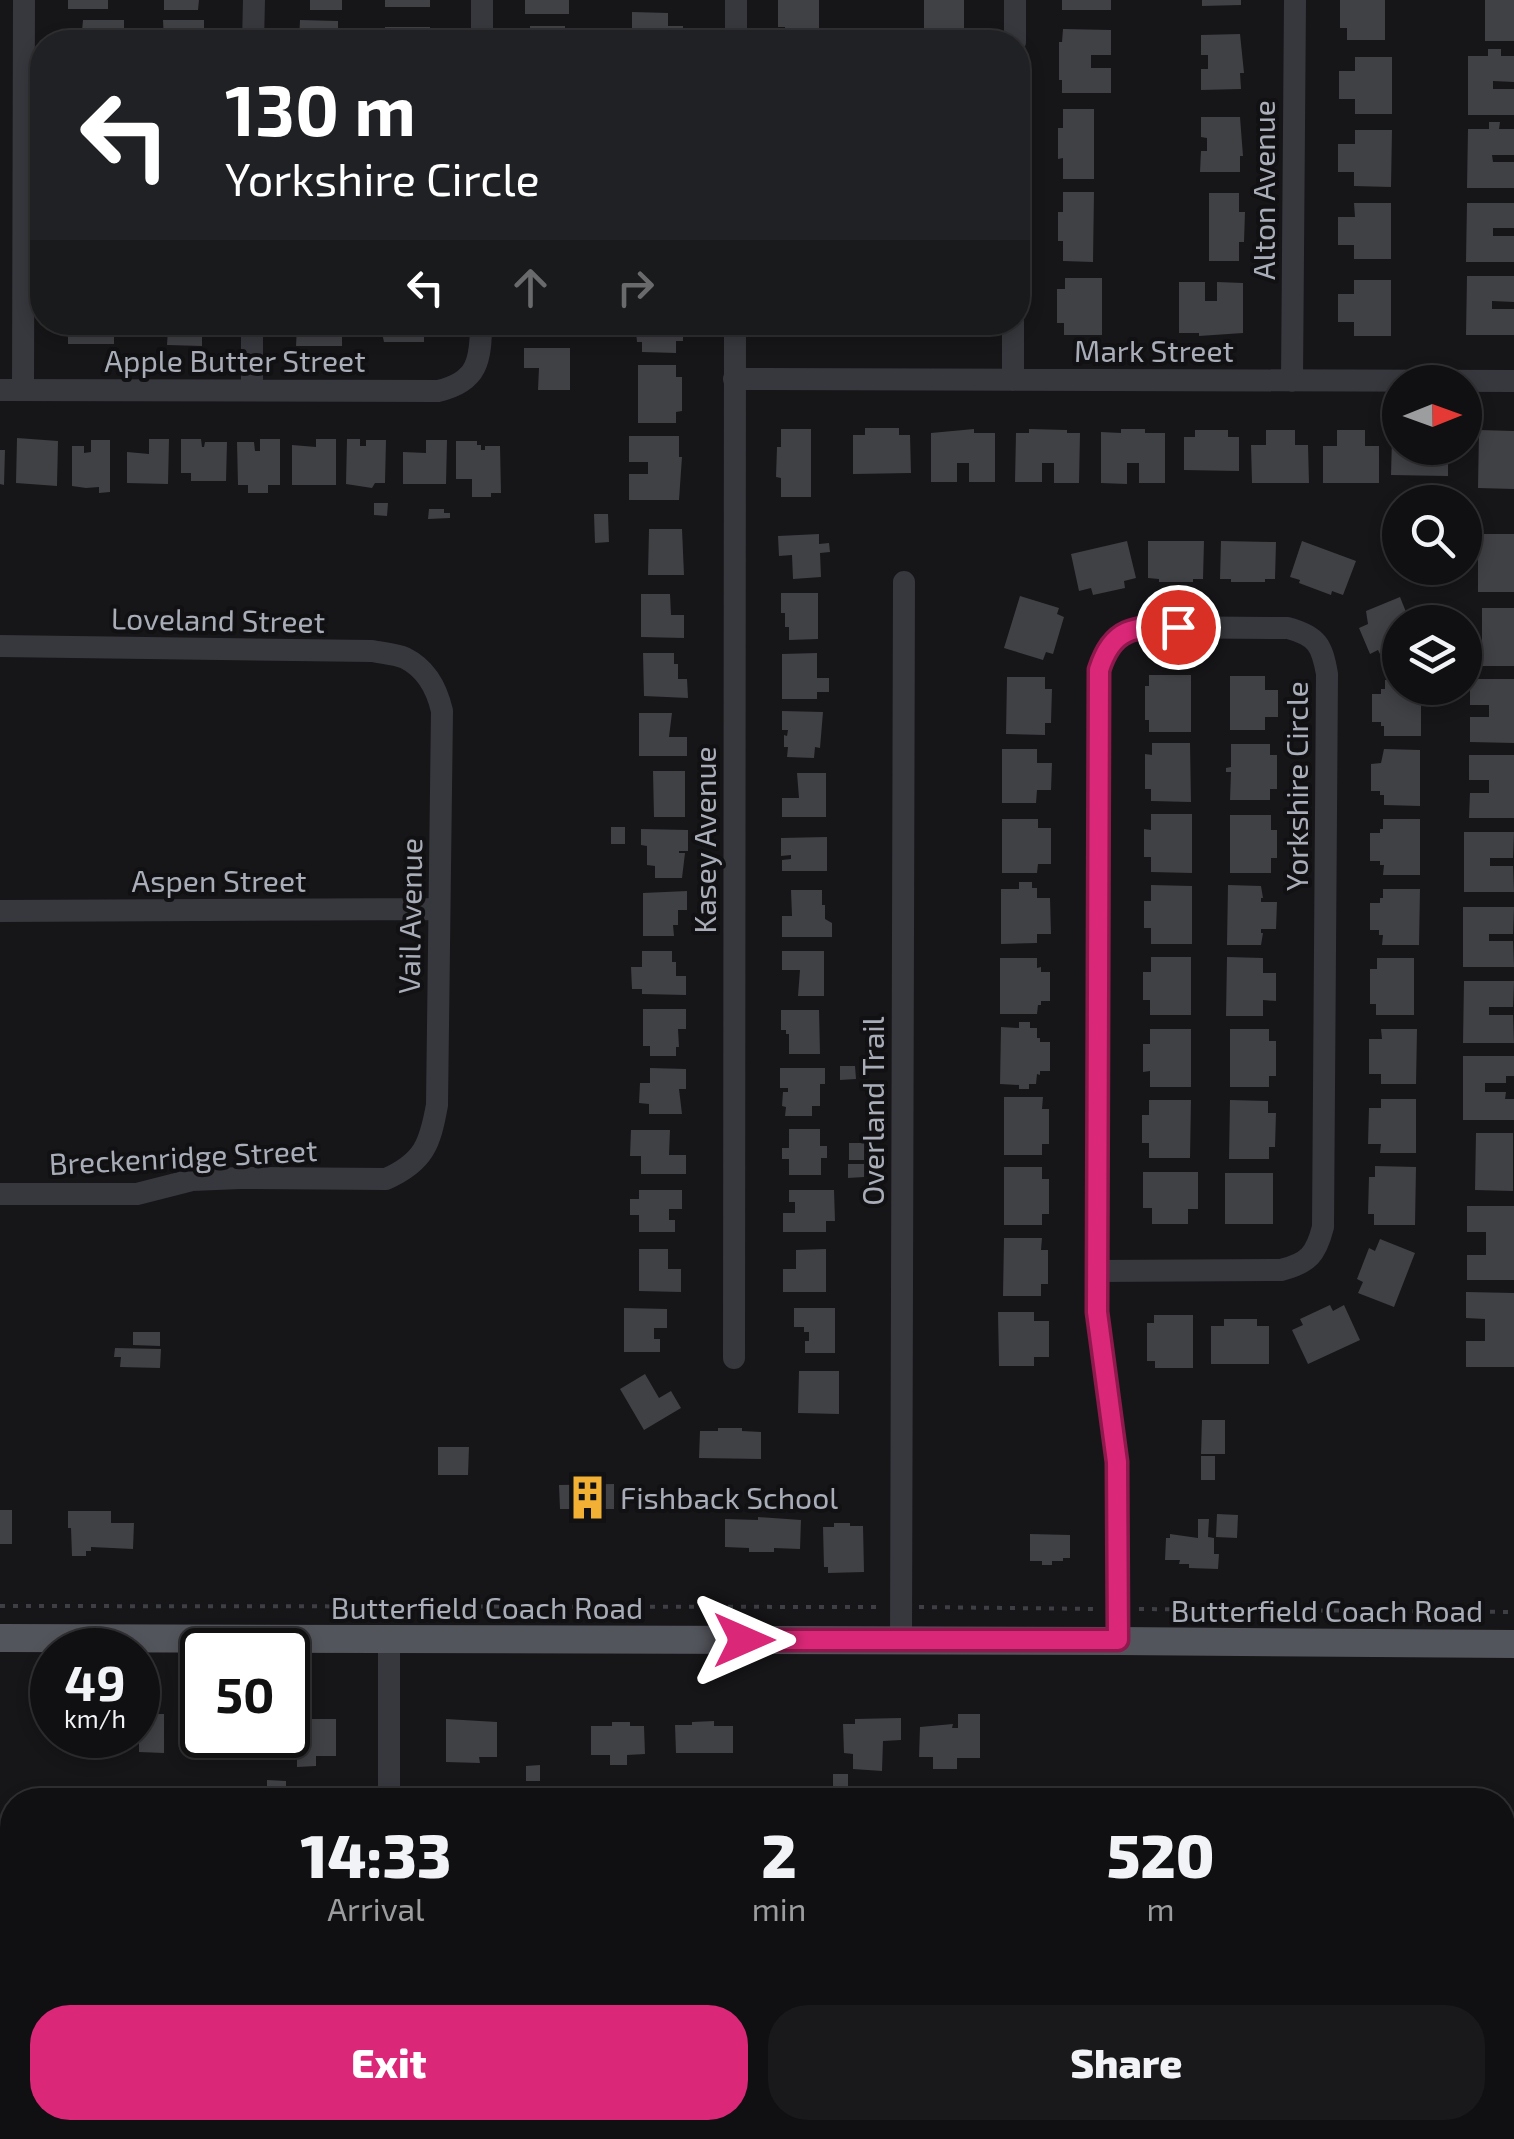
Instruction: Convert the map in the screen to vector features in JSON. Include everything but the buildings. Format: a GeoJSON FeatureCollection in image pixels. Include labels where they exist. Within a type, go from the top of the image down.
{"type":"FeatureCollection","features":[{"type":"Feature","properties":{"kind":"main road","name":"Butterfield Coach Road"},"geometry":{"type":"LineString","coordinates":[[0,1638],[1514,1644]]}},
{"type":"Feature","properties":{"kind":"street"},"geometry":{"type":"LineString","coordinates":[[12,390],[24,0]]}},
{"type":"Feature","properties":{"kind":"street"},"geometry":{"type":"LineString","coordinates":[[254,0],[254,30]]}},
{"type":"Feature","properties":{"kind":"street"},"geometry":{"type":"LineString","coordinates":[[482,0],[482,30]]}},
{"type":"Feature","properties":{"kind":"street"},"geometry":{"type":"LineString","coordinates":[[736,0],[736,30]]}},
{"type":"Feature","properties":{"kind":"street"},"geometry":{"type":"LineString","coordinates":[[1014,30],[1015,0]]}},
{"type":"Feature","properties":{"kind":"street","name":"Alton Avenue"},"geometry":{"type":"LineString","coordinates":[[1292,381],[1295,0]]}},
{"type":"Feature","properties":{"kind":"street"},"geometry":{"type":"LineString","coordinates":[[252,335],[252,390]]}},
{"type":"Feature","properties":{"kind":"street","name":"Apple Butter Street"},"geometry":{"type":"LineString","coordinates":[[12,390],[438,391],[467,379],[476,365],[481,335]]}},
{"type":"Feature","properties":{"kind":"street","name":"Kasey Avenue"},"geometry":{"type":"LineString","coordinates":[[734,1358],[735,335]]}},
{"type":"Feature","properties":{"kind":"street"},"geometry":{"type":"LineString","coordinates":[[1013,335],[1013,380]]}},
{"type":"Feature","properties":{"kind":"street","name":"Mark Street"},"geometry":{"type":"LineString","coordinates":[[734,380],[1514,382]]}},
{"type":"Feature","properties":{"kind":"street","name":"Overland Trail"},"geometry":{"type":"LineString","coordinates":[[901,1640],[904,582]]}},
{"type":"Feature","properties":{"kind":"street","name":"Yorkshire Circle"},"geometry":{"type":"LineString","coordinates":[[1097,1270],[1281,1270],[1298,1266],[1312,1256],[1319,1244],[1323,1227],[1327,674],[1316,641],[1305,633],[1288,628],[1140,627],[1112,640],[1099,670],[1097,1270],[1097,1312],[1117,1462],[1118,1640]]}},
{"type":"Feature","properties":{"kind":"street","name":"Loveland Street"},"geometry":{"type":"LineString","coordinates":[[0,646],[372,651],[405,658],[428,676]]}},
{"type":"Feature","properties":{"kind":"street","name":"Vail Avenue"},"geometry":{"type":"LineString","coordinates":[[422,1156],[437,1105],[442,711],[428,676]]}},
{"type":"Feature","properties":{"kind":"street","name":"Aspen Street"},"geometry":{"type":"LineString","coordinates":[[0,911],[439,909]]}},
{"type":"Feature","properties":{"kind":"street","name":"Breckenridge Street"},"geometry":{"type":"LineString","coordinates":[[0,1194],[137,1194],[192,1180],[386,1179],[406,1170],[422,1156]]}},
{"type":"Feature","properties":{"kind":"street"},"geometry":{"type":"LineString","coordinates":[[388,1788],[389,1640]]}},
{"type":"Feature","properties":{"kind":"path"},"geometry":{"type":"LineString","coordinates":[[0,1606],[884,1607]]}},
{"type":"Feature","properties":{"kind":"path"},"geometry":{"type":"LineString","coordinates":[[904,1608],[1098,1609]]}},
{"type":"Feature","properties":{"kind":"path"},"geometry":{"type":"LineString","coordinates":[[1139,1609],[1514,1612]]}},
{"type":"Feature","properties":{"kind":"place","name":"Fishback School"},"geometry":{"type":"Point","coordinates":[587,1497]}},
{"type":"Feature","properties":{"kind":"route"},"geometry":{"type":"LineString","coordinates":[[744,1640],[1118,1640],[1117,1462],[1097,1312],[1099,670],[1112,640],[1125,632],[1140,627],[1178,627]]}}]}
